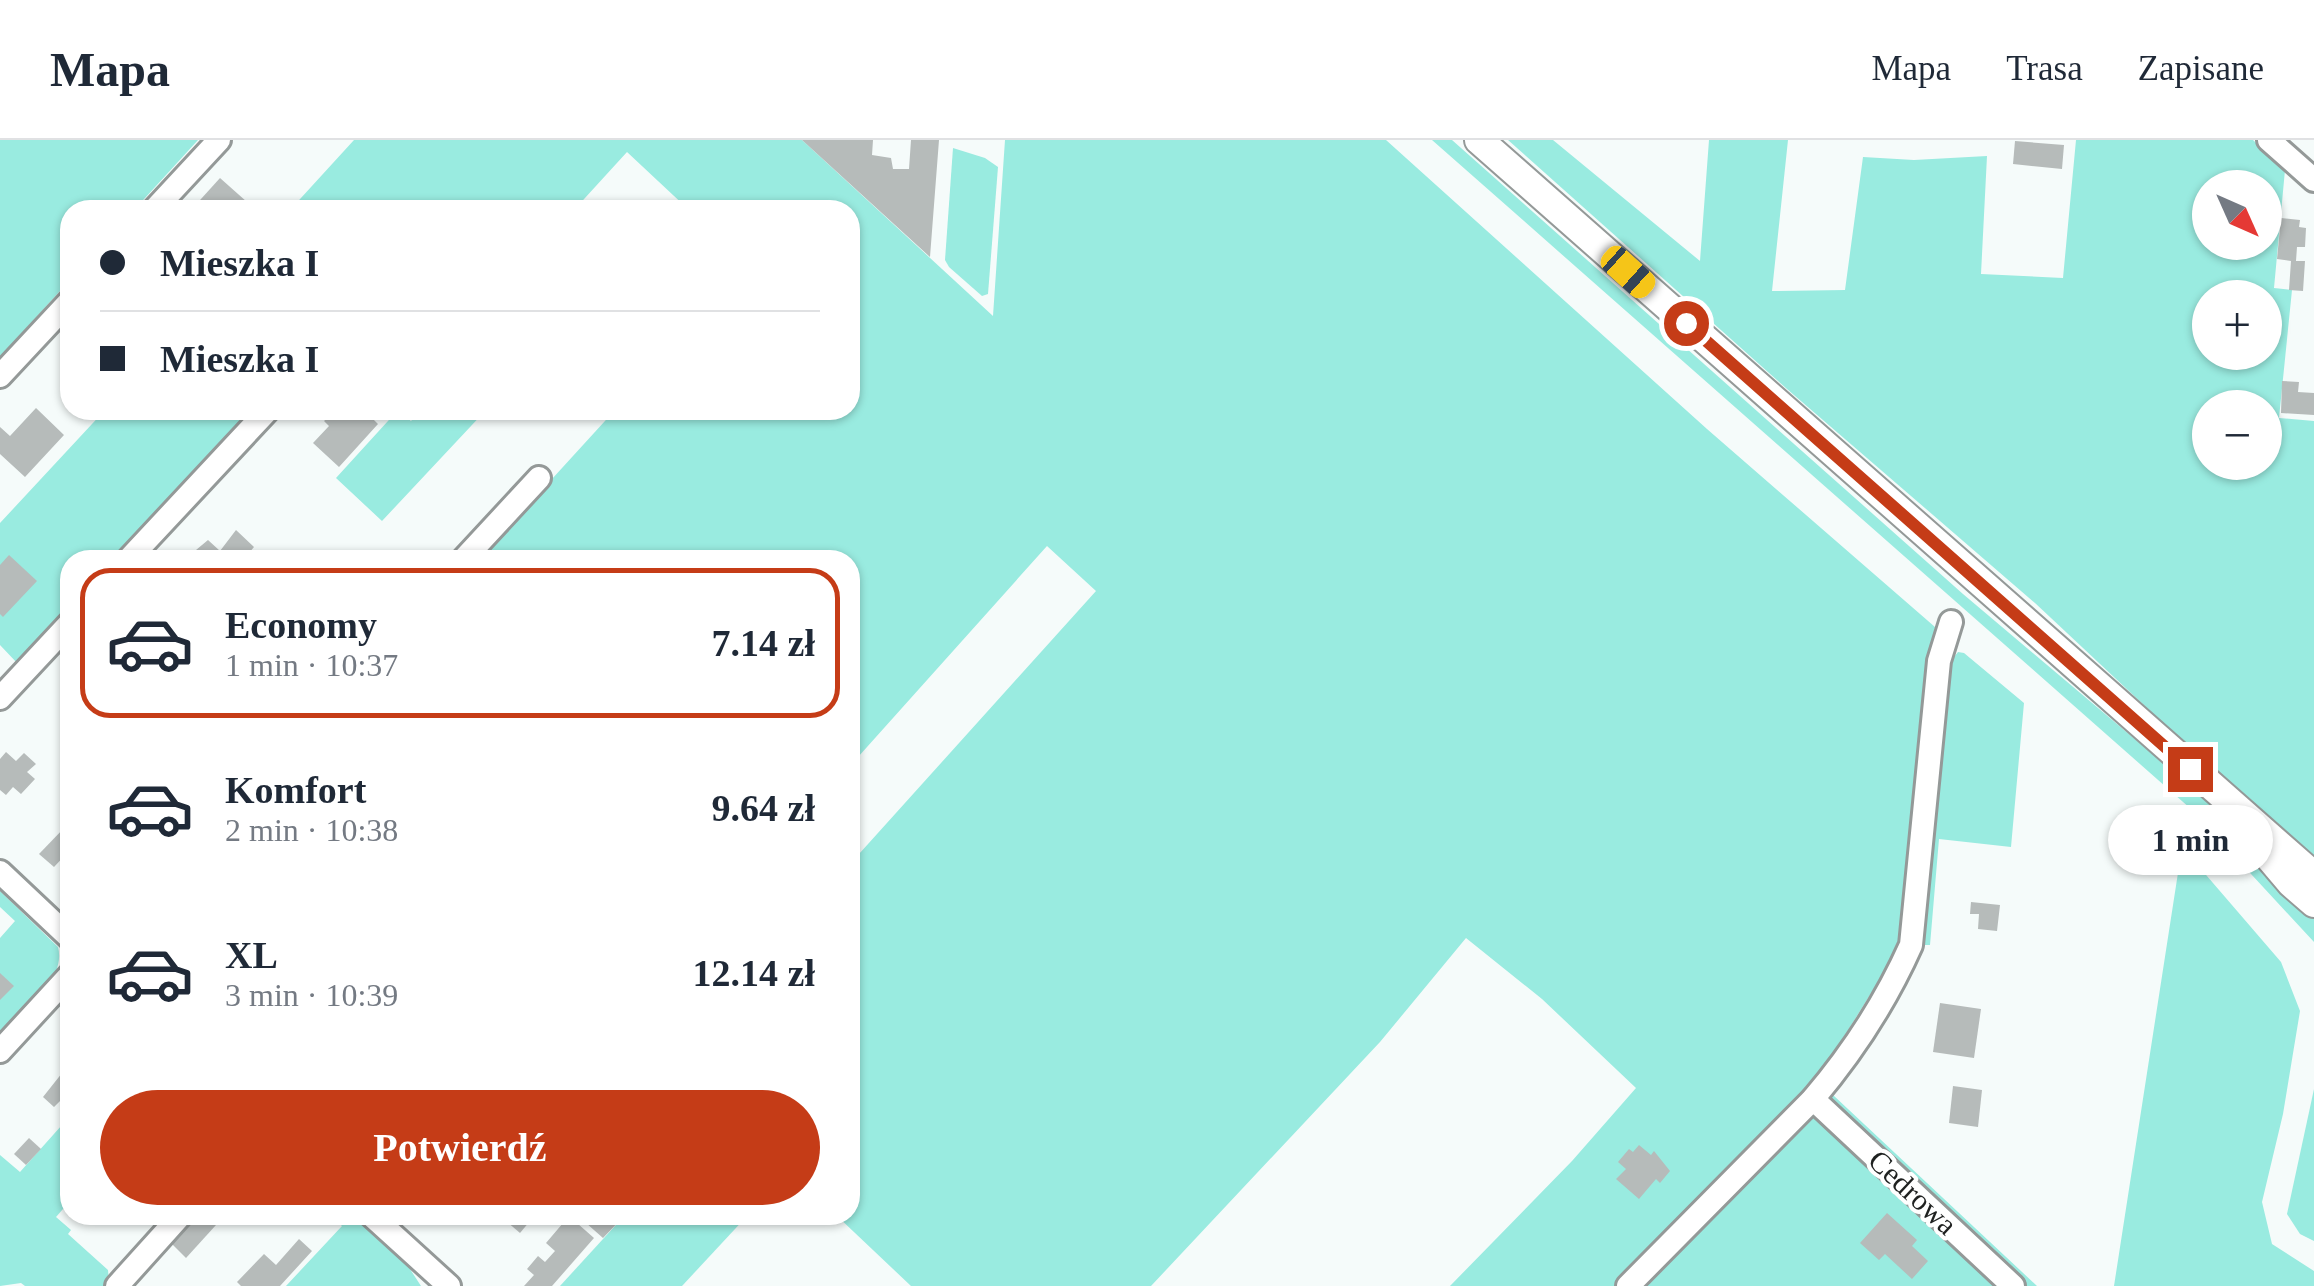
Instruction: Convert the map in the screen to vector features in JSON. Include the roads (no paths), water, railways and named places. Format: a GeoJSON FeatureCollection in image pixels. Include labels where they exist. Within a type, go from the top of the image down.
{"type":"FeatureCollection","features":[{"type":"Feature","properties":{"kind":"street"},"geometry":{"type":"LineString","coordinates":[[163,200],[219,140]]}},
{"type":"Feature","properties":{"kind":"street"},"geometry":{"type":"LineString","coordinates":[[1480,140],[2314,876]]}},
{"type":"Feature","properties":{"kind":"street"},"geometry":{"type":"LineString","coordinates":[[2269,140],[2314,180]]}},
{"type":"Feature","properties":{"kind":"street"},"geometry":{"type":"LineString","coordinates":[[0,376],[60,311]]}},
{"type":"Feature","properties":{"kind":"street"},"geometry":{"type":"LineString","coordinates":[[137,550],[259,420]]}},
{"type":"Feature","properties":{"kind":"street"},"geometry":{"type":"LineString","coordinates":[[472,550],[538,478]]}},
{"type":"Feature","properties":{"kind":"street"},"geometry":{"type":"LineString","coordinates":[[1628,1286],[1814,1099],[1896,978],[1910,945],[1938,661],[1952,622]]}},
{"type":"Feature","properties":{"kind":"street"},"geometry":{"type":"LineString","coordinates":[[0,698],[60,634]]}},
{"type":"Feature","properties":{"kind":"street"},"geometry":{"type":"LineString","coordinates":[[2215,791],[2291,883],[2314,904]]}},
{"type":"Feature","properties":{"kind":"street"},"geometry":{"type":"LineString","coordinates":[[0,872],[60,929]]}},
{"type":"Feature","properties":{"kind":"street"},"geometry":{"type":"LineString","coordinates":[[0,1051],[60,986]]}},
{"type":"Feature","properties":{"kind":"street","name":"Cedrowa"},"geometry":{"type":"LineString","coordinates":[[1814,1099],[2013,1286]]}},
{"type":"Feature","properties":{"kind":"street"},"geometry":{"type":"LineString","coordinates":[[117,1286],[172,1225]]}},
{"type":"Feature","properties":{"kind":"street"},"geometry":{"type":"LineString","coordinates":[[381,1225],[440,1283]]}}]}
